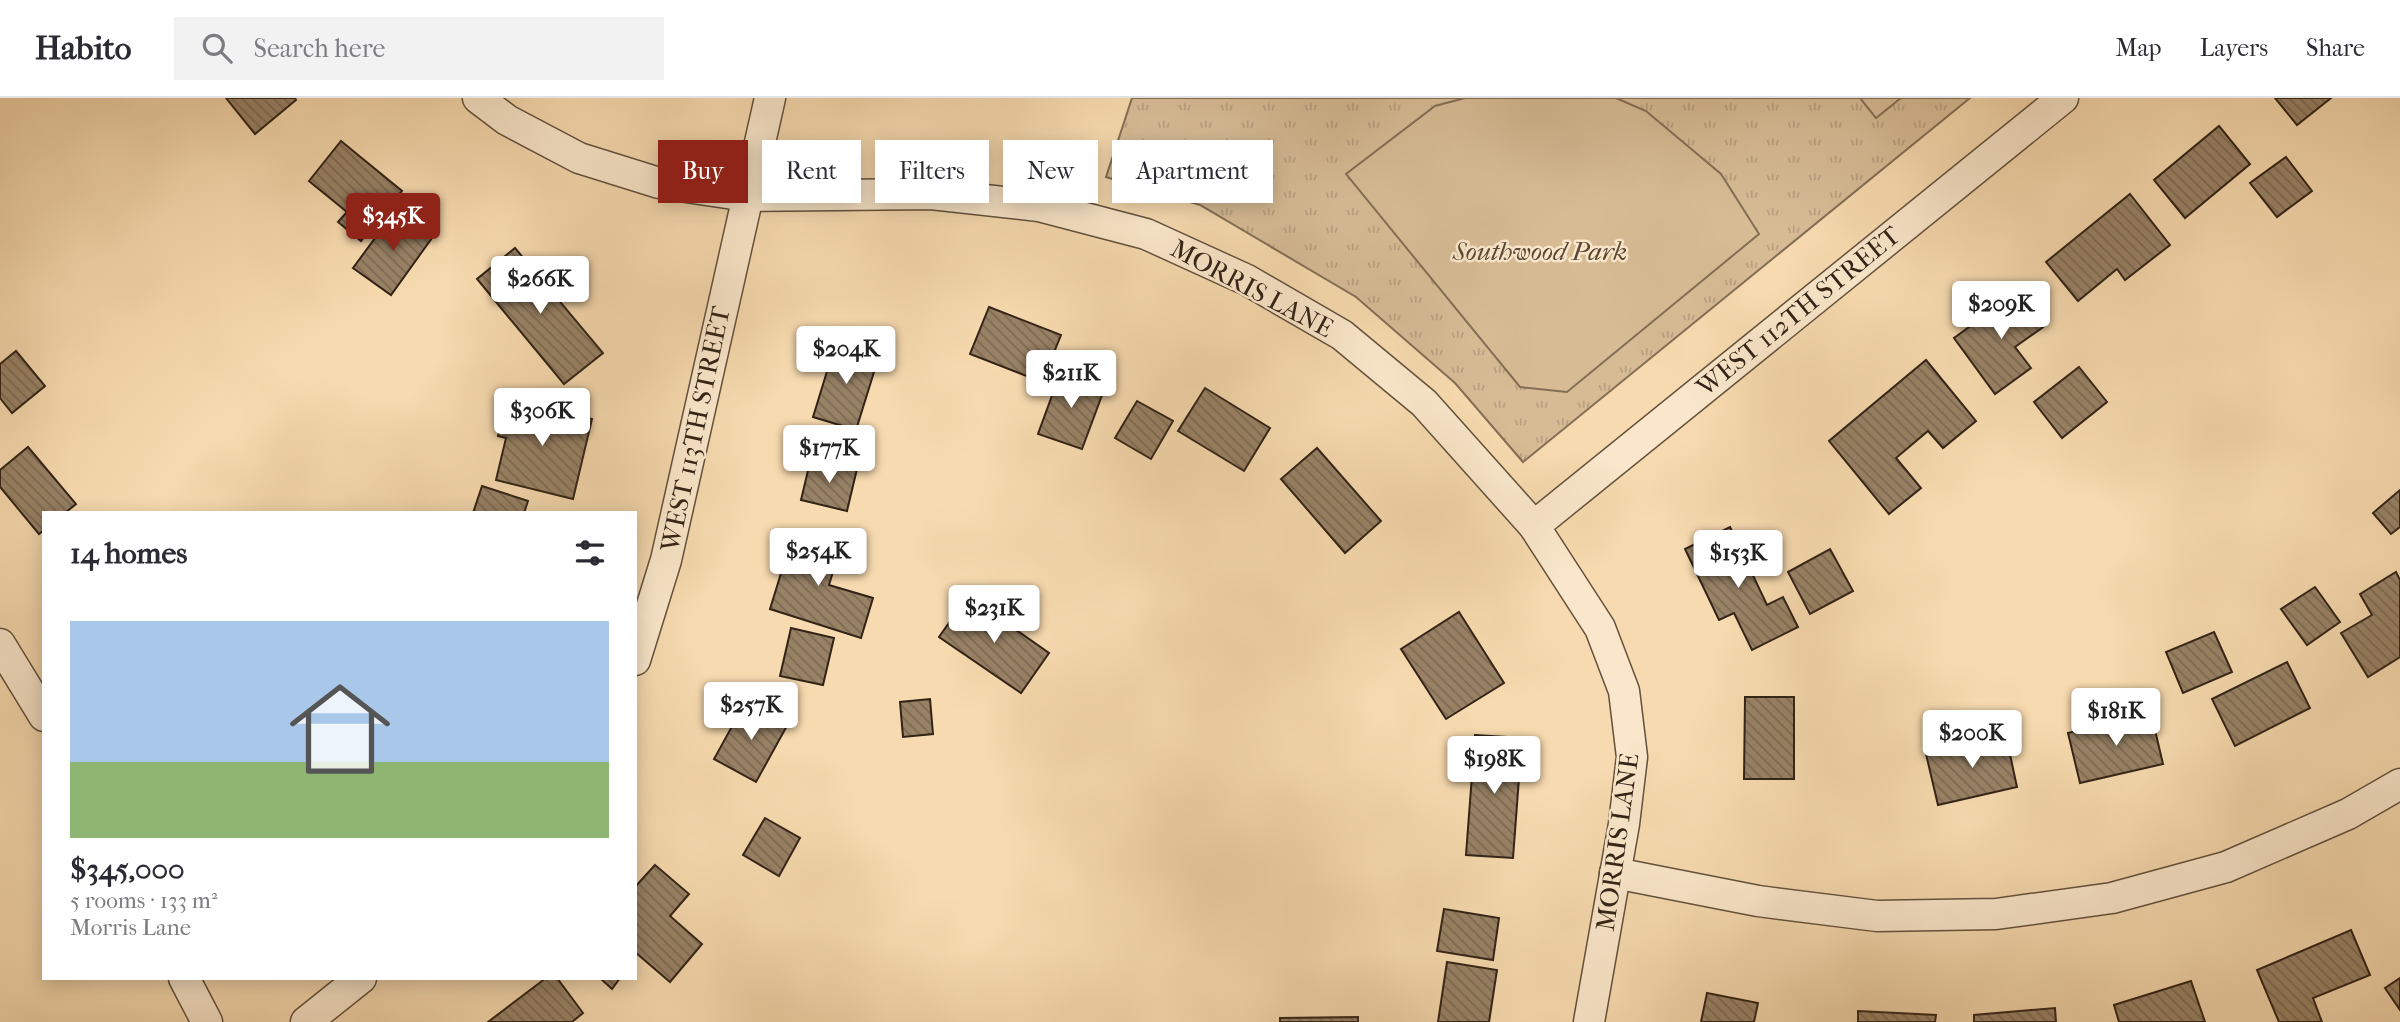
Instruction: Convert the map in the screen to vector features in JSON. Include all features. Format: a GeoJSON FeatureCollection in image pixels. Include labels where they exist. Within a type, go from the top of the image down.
{"type":"FeatureCollection","features":[{"type":"Feature","properties":{"kind":"street","name":"MORRIS LANE"},"geometry":{"type":"LineString","coordinates":[[478,98],[507,120],[579,158],[658,183]]}},
{"type":"Feature","properties":{"kind":"street","name":"WEST 113TH STREET"},"geometry":{"type":"LineString","coordinates":[[748,192],[770,98]]}},
{"type":"Feature","properties":{"kind":"street","name":"WEST 112TH STREET"},"geometry":{"type":"LineString","coordinates":[[1534,526],[2063,98]]}},
{"type":"Feature","properties":{"kind":"street","name":"MORRIS LANE"},"geometry":{"type":"LineString","coordinates":[[748,196],[930,194],[1039,206],[1146,234],[1247,280],[1342,335],[1424,403],[1534,526],[1600,628],[1624,691],[1632,757],[1589,1022]]}},
{"type":"Feature","properties":{"kind":"street","name":"WEST 113TH STREET"},"geometry":{"type":"LineString","coordinates":[[637,654],[666,561],[745,203]]}},
{"type":"Feature","properties":{"kind":"street"},"geometry":{"type":"LineString","coordinates":[[0,643],[42,713]]}},
{"type":"Feature","properties":{"kind":"street"},"geometry":{"type":"LineString","coordinates":[[1615,873],[1758,901],[1877,916],[1996,914],[2112,898],[2226,867],[2348,814],[2400,784]]}},
{"type":"Feature","properties":{"kind":"street"},"geometry":{"type":"LineString","coordinates":[[185,980],[207,1022]]}},
{"type":"Feature","properties":{"kind":"street"},"geometry":{"type":"LineString","coordinates":[[306,1022],[358,980]]}},
{"type":"Feature","properties":{"kind":"green space","name":"Southwood Park"},"geometry":{"type":"Polygon","coordinates":[[[1132,98],[1970,98],[1523,462],[1455,383],[1356,297],[1193,203],[1273,203],[1273,140],[1118,140],[1132,98]]]}},
{"type":"Feature","properties":{"kind":"green space"},"geometry":{"type":"Polygon","coordinates":[[[1465,98],[1616,98],[1646,111],[1721,174],[1759,234],[1567,392],[1520,387],[1346,174],[1435,106],[1465,98]]]}},
{"type":"Feature","properties":{"kind":"green space"},"geometry":{"type":"Polygon","coordinates":[[[1860,98],[1901,98],[1876,118],[1860,98]]]}},
{"type":"Feature","properties":{"kind":"green space","name":"Southwood Park"},"geometry":{"type":"Polygon","coordinates":[[[1112,159],[1112,179],[1106,177],[1112,159]]]}},
{"type":"Feature","properties":{"kind":"building"},"geometry":{"type":"Polygon","coordinates":[[[226,98],[295,98],[296,100],[255,134],[226,98]]]}},
{"type":"Feature","properties":{"kind":"building"},"geometry":{"type":"Polygon","coordinates":[[[2275,98],[2331,98],[2297,125],[2275,98]]]}},
{"type":"Feature","properties":{"kind":"building"},"geometry":{"type":"Polygon","coordinates":[[[2219,126],[2250,164],[2185,218],[2154,180],[2219,126]]]}},
{"type":"Feature","properties":{"kind":"building"},"geometry":{"type":"Polygon","coordinates":[[[341,141],[402,191],[361,241],[338,222],[347,212],[309,181],[341,141]]]}},
{"type":"Feature","properties":{"kind":"building"},"geometry":{"type":"Polygon","coordinates":[[[2286,157],[2312,191],[2277,217],[2250,183],[2286,157]]]}},
{"type":"Feature","properties":{"kind":"building"},"geometry":{"type":"Polygon","coordinates":[[[2130,194],[2170,245],[2125,280],[2117,269],[2078,301],[2046,262],[2130,194]]]}},
{"type":"Feature","properties":{"kind":"building"},"geometry":{"type":"Polygon","coordinates":[[[395,211],[432,238],[391,295],[353,268],[395,211]]]}},
{"type":"Feature","properties":{"kind":"building"},"geometry":{"type":"Polygon","coordinates":[[[515,248],[603,353],[564,384],[477,279],[515,248]]]}},
{"type":"Feature","properties":{"kind":"building"},"geometry":{"type":"Polygon","coordinates":[[[2020,290],[2046,325],[2015,347],[2031,368],[1995,394],[1954,338],[2020,290]]]}},
{"type":"Feature","properties":{"kind":"building"},"geometry":{"type":"Polygon","coordinates":[[[989,307],[1061,335],[1042,382],[970,354],[989,307]]]}},
{"type":"Feature","properties":{"kind":"building"},"geometry":{"type":"Polygon","coordinates":[[[836,342],[879,356],[856,430],[813,417],[836,342]]]}},
{"type":"Feature","properties":{"kind":"building"},"geometry":{"type":"Polygon","coordinates":[[[16,351],[45,386],[12,413],[0,398],[0,364],[16,351]]]}},
{"type":"Feature","properties":{"kind":"building"},"geometry":{"type":"Polygon","coordinates":[[[1926,360],[1976,421],[1943,448],[1928,431],[1896,458],[1921,488],[1889,514],[1829,441],[1926,360]]]}},
{"type":"Feature","properties":{"kind":"building"},"geometry":{"type":"Polygon","coordinates":[[[2079,367],[2107,402],[2062,438],[2034,402],[2079,367]]]}},
{"type":"Feature","properties":{"kind":"building"},"geometry":{"type":"Polygon","coordinates":[[[1061,371],[1105,387],[1082,449],[1038,434],[1061,371]]]}},
{"type":"Feature","properties":{"kind":"building"},"geometry":{"type":"Polygon","coordinates":[[[1205,388],[1270,428],[1244,471],[1178,431],[1205,388]]]}},
{"type":"Feature","properties":{"kind":"building"},"geometry":{"type":"Polygon","coordinates":[[[507,399],[592,419],[573,499],[496,480],[506,438],[498,436],[507,399]]]}},
{"type":"Feature","properties":{"kind":"building"},"geometry":{"type":"Polygon","coordinates":[[[1137,401],[1173,421],[1151,459],[1115,438],[1137,401]]]}},
{"type":"Feature","properties":{"kind":"building"},"geometry":{"type":"Polygon","coordinates":[[[28,447],[76,504],[67,511],[42,511],[42,532],[39,534],[0,487],[0,470],[28,447]]]}},
{"type":"Feature","properties":{"kind":"building"},"geometry":{"type":"Polygon","coordinates":[[[1317,448],[1381,521],[1345,553],[1281,479],[1317,448]]]}},
{"type":"Feature","properties":{"kind":"building"},"geometry":{"type":"Polygon","coordinates":[[[811,458],[857,469],[847,511],[801,500],[811,458]]]}},
{"type":"Feature","properties":{"kind":"building"},"geometry":{"type":"Polygon","coordinates":[[[482,486],[528,501],[525,511],[474,511],[482,486]]]}},
{"type":"Feature","properties":{"kind":"building"},"geometry":{"type":"Polygon","coordinates":[[[2400,490],[2400,527],[2391,534],[2373,513],[2400,490]]]}},
{"type":"Feature","properties":{"kind":"building"},"geometry":{"type":"Polygon","coordinates":[[[1730,527],[1767,605],[1783,597],[1798,627],[1752,650],[1734,613],[1719,620],[1685,549],[1730,527]]]}},
{"type":"Feature","properties":{"kind":"building"},"geometry":{"type":"Polygon","coordinates":[[[794,531],[841,545],[829,585],[873,598],[861,638],[770,609],[794,531]]]}},
{"type":"Feature","properties":{"kind":"building"},"geometry":{"type":"Polygon","coordinates":[[[1830,549],[1853,591],[1810,614],[1788,572],[1830,549]]]}},
{"type":"Feature","properties":{"kind":"building"},"geometry":{"type":"Polygon","coordinates":[[[2396,572],[2400,580],[2400,657],[2368,677],[2341,633],[2372,615],[2360,594],[2396,572]]]}},
{"type":"Feature","properties":{"kind":"building"},"geometry":{"type":"Polygon","coordinates":[[[2315,587],[2340,622],[2307,645],[2281,609],[2315,587]]]}},
{"type":"Feature","properties":{"kind":"building"},"geometry":{"type":"Polygon","coordinates":[[[968,596],[1049,653],[1021,693],[939,637],[968,596]]]}},
{"type":"Feature","properties":{"kind":"building"},"geometry":{"type":"Polygon","coordinates":[[[1459,612],[1504,683],[1446,719],[1401,649],[1459,612]]]}},
{"type":"Feature","properties":{"kind":"building"},"geometry":{"type":"Polygon","coordinates":[[[791,628],[834,638],[823,685],[780,676],[791,628]]]}},
{"type":"Feature","properties":{"kind":"building"},"geometry":{"type":"Polygon","coordinates":[[[2214,632],[2232,672],[2183,693],[2166,652],[2214,632]]]}},
{"type":"Feature","properties":{"kind":"building"},"geometry":{"type":"Polygon","coordinates":[[[2287,662],[2310,708],[2235,746],[2212,699],[2287,662]]]}},
{"type":"Feature","properties":{"kind":"building"},"geometry":{"type":"Polygon","coordinates":[[[1745,697],[1794,697],[1794,779],[1744,779],[1745,697]]]}},
{"type":"Feature","properties":{"kind":"building"},"geometry":{"type":"Polygon","coordinates":[[[930,699],[933,734],[903,737],[900,702],[930,699]]]}},
{"type":"Feature","properties":{"kind":"building"},"geometry":{"type":"Polygon","coordinates":[[[746,701],[788,724],[756,782],[714,759],[746,701]]]}},
{"type":"Feature","properties":{"kind":"building"},"geometry":{"type":"Polygon","coordinates":[[[2151,713],[2163,764],[2080,783],[2068,733],[2151,713]]]}},
{"type":"Feature","properties":{"kind":"building"},"geometry":{"type":"Polygon","coordinates":[[[1475,735],[1522,738],[1513,858],[1466,855],[1475,735]]]}},
{"type":"Feature","properties":{"kind":"building"},"geometry":{"type":"Polygon","coordinates":[[[2006,736],[2017,787],[1938,805],[1926,754],[2006,736]]]}},
{"type":"Feature","properties":{"kind":"building"},"geometry":{"type":"Polygon","coordinates":[[[765,818],[800,838],[779,876],[743,855],[765,818]]]}},
{"type":"Feature","properties":{"kind":"building"},"geometry":{"type":"Polygon","coordinates":[[[655,865],[689,894],[670,916],[702,944],[670,982],[637,954],[637,885],[655,865]]]}},
{"type":"Feature","properties":{"kind":"building"},"geometry":{"type":"Polygon","coordinates":[[[1444,909],[1499,918],[1493,960],[1437,951],[1444,909]]]}},
{"type":"Feature","properties":{"kind":"building"},"geometry":{"type":"Polygon","coordinates":[[[2351,930],[2370,975],[2313,998],[2322,1022],[2279,1022],[2257,970],[2351,930]]]}},
{"type":"Feature","properties":{"kind":"building"},"geometry":{"type":"Polygon","coordinates":[[[1447,962],[1497,970],[1489,1022],[1438,1022],[1447,962]]]}},
{"type":"Feature","properties":{"kind":"building"},"geometry":{"type":"Polygon","coordinates":[[[2400,978],[2400,1010],[2385,988],[2400,978]]]}},
{"type":"Feature","properties":{"kind":"building"},"geometry":{"type":"Polygon","coordinates":[[[543,980],[558,980],[583,1013],[572,1022],[488,1022],[543,980]]]}},
{"type":"Feature","properties":{"kind":"building"},"geometry":{"type":"Polygon","coordinates":[[[602,980],[619,980],[612,989],[602,980]]]}},
{"type":"Feature","properties":{"kind":"building"},"geometry":{"type":"Polygon","coordinates":[[[2191,981],[2205,1022],[2119,1022],[2114,1005],[2191,981]]]}},
{"type":"Feature","properties":{"kind":"building"},"geometry":{"type":"Polygon","coordinates":[[[1707,993],[1758,1003],[1754,1022],[1701,1022],[1707,993]]]}},
{"type":"Feature","properties":{"kind":"building"},"geometry":{"type":"Polygon","coordinates":[[[2055,1008],[2056,1022],[1974,1022],[1974,1015],[2055,1008]]]}},
{"type":"Feature","properties":{"kind":"building"},"geometry":{"type":"Polygon","coordinates":[[[1858,1011],[1936,1015],[1935,1022],[1858,1022],[1858,1011]]]}},
{"type":"Feature","properties":{"kind":"building"},"geometry":{"type":"Polygon","coordinates":[[[1358,1017],[1358,1022],[1280,1022],[1280,1018],[1358,1017]]]}}]}
